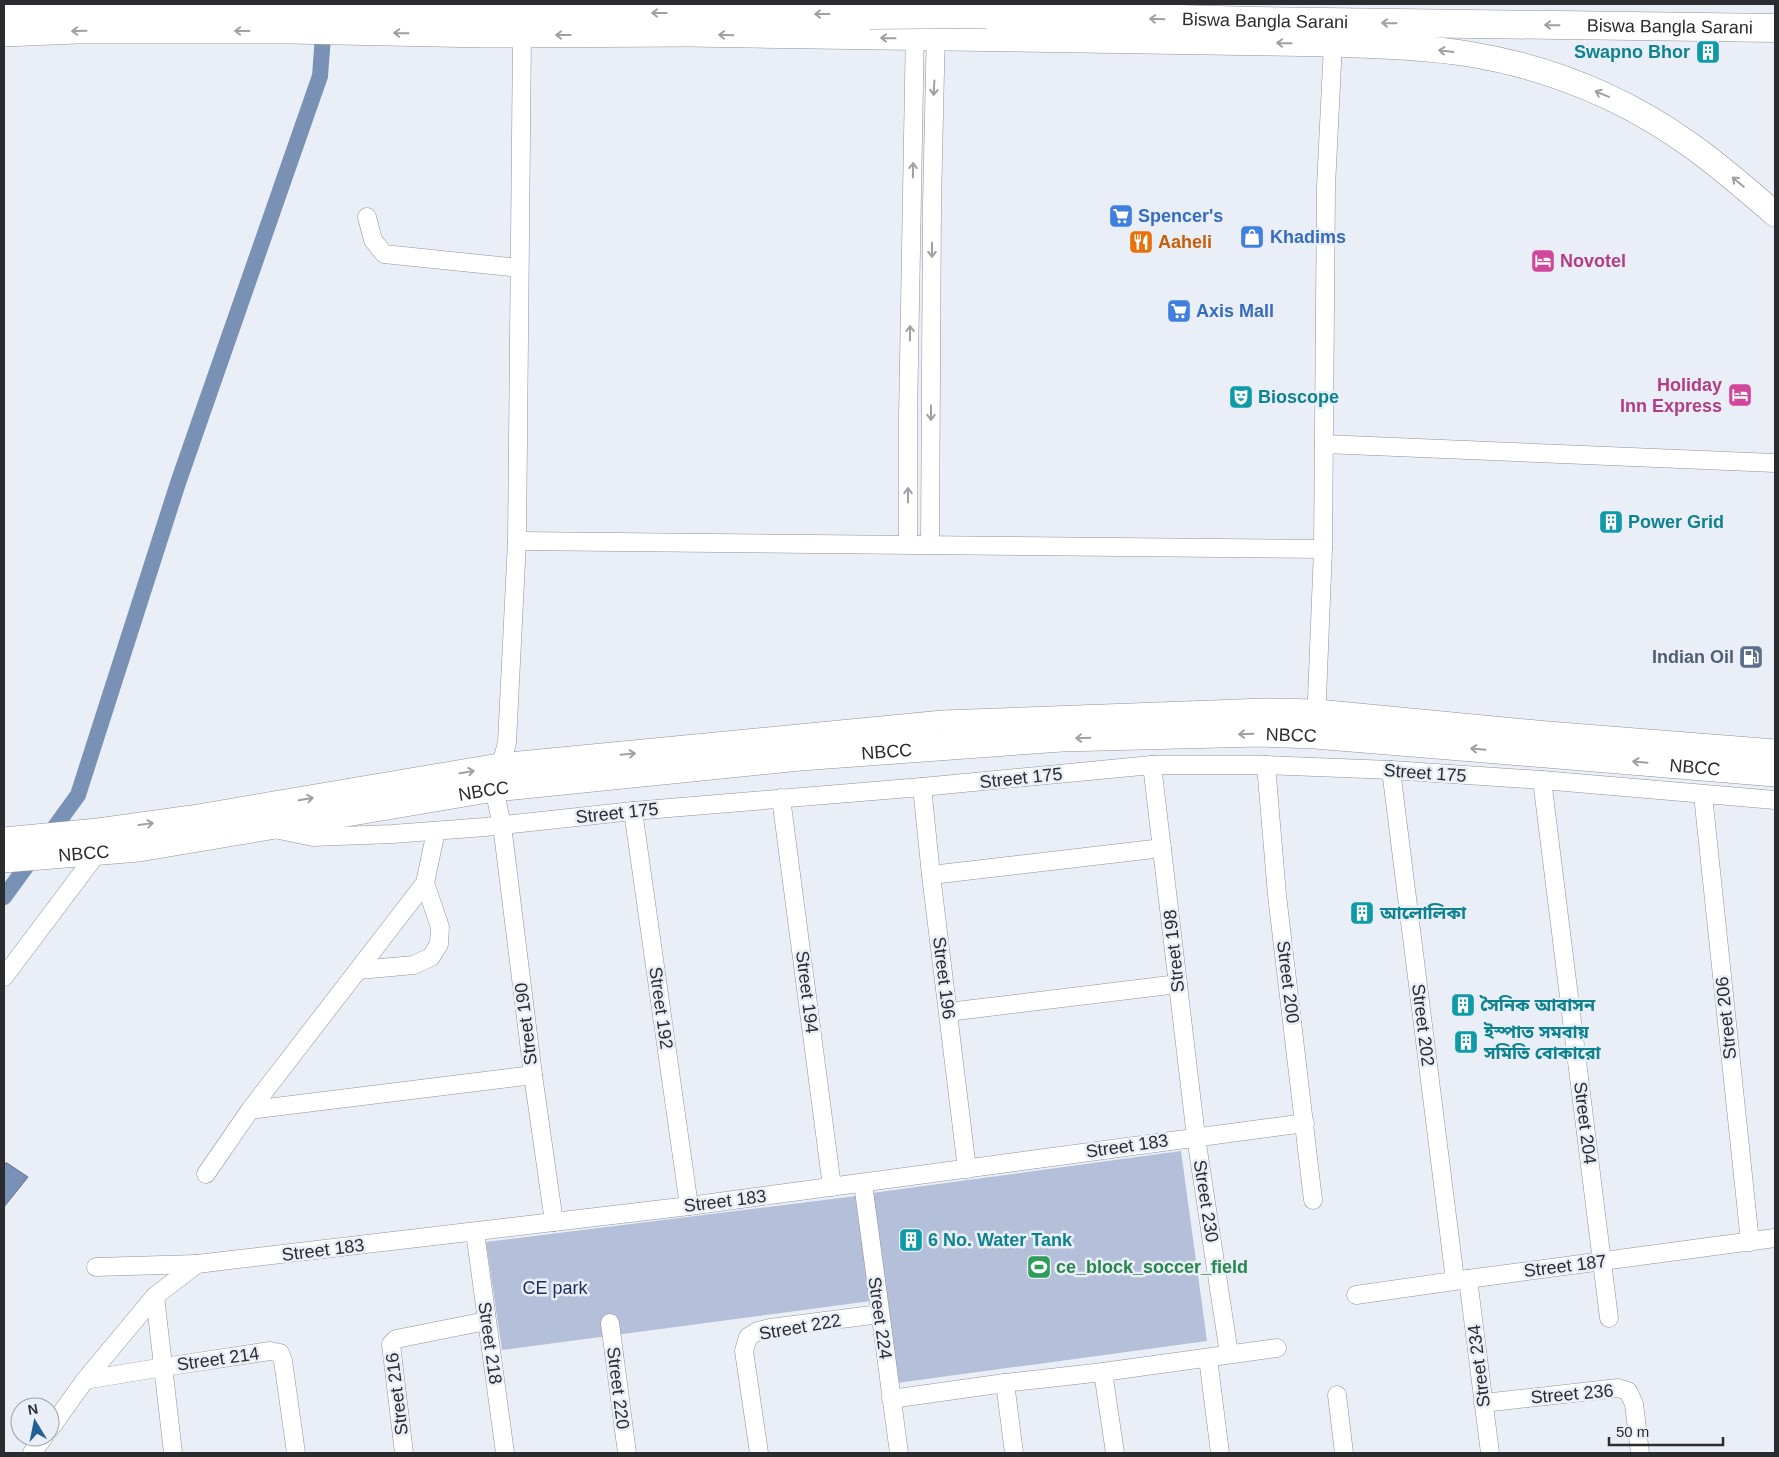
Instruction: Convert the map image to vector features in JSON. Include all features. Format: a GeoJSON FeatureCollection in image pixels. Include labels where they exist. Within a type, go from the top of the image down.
{"type":"FeatureCollection","features":[{"type":"Feature","properties":{"kind":"main road","name":"Biswa Bangla Sarani"},"geometry":{"type":"LineString","coordinates":[[4,10],[344,22],[986,14],[1256,21],[1775,28]]}},
{"type":"Feature","properties":{"kind":"street"},"geometry":{"type":"LineString","coordinates":[[914,4],[927,39],[932,194],[930,544]]}},
{"type":"Feature","properties":{"kind":"street"},"geometry":{"type":"LineString","coordinates":[[908,544],[909,407],[927,39],[935,4]]}},
{"type":"Feature","properties":{"kind":"street"},"geometry":{"type":"LineString","coordinates":[[4,34],[289,21]]}},
{"type":"Feature","properties":{"kind":"street"},"geometry":{"type":"LineString","coordinates":[[344,22],[522,35],[689,34],[927,39],[1172,40],[1333,44],[1438,50],[1482,56],[1542,72],[1591,89],[1627,105],[1686,142],[1726,172],[1775,214]]}},
{"type":"Feature","properties":{"kind":"street"},"geometry":{"type":"LineString","coordinates":[[4,977],[95,846],[192,818],[497,778],[507,743],[517,541],[522,35]]}},
{"type":"Feature","properties":{"kind":"street"},"geometry":{"type":"LineString","coordinates":[[1333,44],[1326,186],[1323,549],[1316,724],[1547,734],[1775,752]]}},
{"type":"Feature","properties":{"kind":"street"},"geometry":{"type":"LineString","coordinates":[[367,217],[372,240],[384,254],[520,268]]}},
{"type":"Feature","properties":{"kind":"street"},"geometry":{"type":"LineString","coordinates":[[1324,444],[1775,463]]}},
{"type":"Feature","properties":{"kind":"street"},"geometry":{"type":"LineString","coordinates":[[517,541],[1323,549]]}},
{"type":"Feature","properties":{"kind":"street","name":"NBCC"},"geometry":{"type":"LineString","coordinates":[[9,849],[95,846],[138,849],[268,828],[497,778],[1062,739],[1260,734],[1316,724],[1775,774]]}},
{"type":"Feature","properties":{"kind":"street","name":"Street 175"},"geometry":{"type":"LineString","coordinates":[[268,828],[313,837],[436,831],[633,811],[922,787],[1152,765],[1266,765],[1391,770],[1542,780],[1775,800]]}},
{"type":"Feature","properties":{"kind":"street","name":"Street 198"},"geometry":{"type":"LineString","coordinates":[[1152,765],[1196,1137]]}},
{"type":"Feature","properties":{"kind":"street","name":"Street 200"},"geometry":{"type":"LineString","coordinates":[[1266,765],[1277,895],[1313,1200]]}},
{"type":"Feature","properties":{"kind":"street","name":"Street 202"},"geometry":{"type":"LineString","coordinates":[[1391,770],[1461,1280]]}},
{"type":"Feature","properties":{"kind":"street","name":"Street 190"},"geometry":{"type":"LineString","coordinates":[[497,778],[532,1075],[554,1222]]}},
{"type":"Feature","properties":{"kind":"street","name":"Street 204"},"geometry":{"type":"LineString","coordinates":[[1542,780],[1609,1318]]}},
{"type":"Feature","properties":{"kind":"street","name":"Street 196"},"geometry":{"type":"LineString","coordinates":[[922,787],[967,1168]]}},
{"type":"Feature","properties":{"kind":"street","name":"Street 206"},"geometry":{"type":"LineString","coordinates":[[1703,795],[1750,1242]]}},
{"type":"Feature","properties":{"kind":"street","name":"Street 194"},"geometry":{"type":"LineString","coordinates":[[781,798],[832,1187]]}},
{"type":"Feature","properties":{"kind":"street","name":"Street 192"},"geometry":{"type":"LineString","coordinates":[[633,811],[689,1206]]}},
{"type":"Feature","properties":{"kind":"street"},"geometry":{"type":"LineString","coordinates":[[206,1174],[250,1110],[425,883],[436,831]]}},
{"type":"Feature","properties":{"kind":"street"},"geometry":{"type":"LineString","coordinates":[[931,875],[1162,848]]}},
{"type":"Feature","properties":{"kind":"street"},"geometry":{"type":"LineString","coordinates":[[359,970],[414,964],[431,957],[439,944],[440,927],[425,883]]}},
{"type":"Feature","properties":{"kind":"street"},"geometry":{"type":"LineString","coordinates":[[948,1012],[1178,984]]}},
{"type":"Feature","properties":{"kind":"street"},"geometry":{"type":"LineString","coordinates":[[250,1110],[532,1075]]}},
{"type":"Feature","properties":{"kind":"street","name":"Street 183"},"geometry":{"type":"LineString","coordinates":[[96,1266],[197,1264],[475,1232],[689,1206],[1305,1123]]}},
{"type":"Feature","properties":{"kind":"street","name":"Street 230"},"geometry":{"type":"LineString","coordinates":[[1196,1137],[1229,1354]]}},
{"type":"Feature","properties":{"kind":"street","name":"Street 224"},"geometry":{"type":"LineString","coordinates":[[863,1183],[899,1453]]}},
{"type":"Feature","properties":{"kind":"street","name":"Street 218"},"geometry":{"type":"LineString","coordinates":[[475,1232],[505,1453]]}},
{"type":"Feature","properties":{"kind":"street","name":"Street 187"},"geometry":{"type":"LineString","coordinates":[[1356,1295],[1775,1238]]}},
{"type":"Feature","properties":{"kind":"street"},"geometry":{"type":"LineString","coordinates":[[60,1415],[85,1380],[155,1296],[197,1264]]}},
{"type":"Feature","properties":{"kind":"street","name":"Street 234"},"geometry":{"type":"LineString","coordinates":[[1461,1280],[1490,1453]]}},
{"type":"Feature","properties":{"kind":"street"},"geometry":{"type":"LineString","coordinates":[[155,1296],[173,1453]]}},
{"type":"Feature","properties":{"kind":"street","name":"Street 222"},"geometry":{"type":"LineString","coordinates":[[759,1453],[744,1351],[748,1338],[758,1331],[770,1328],[880,1314]]}},
{"type":"Feature","properties":{"kind":"street","name":"Street 216"},"geometry":{"type":"LineString","coordinates":[[404,1453],[390,1344],[396,1339],[486,1322]]}},
{"type":"Feature","properties":{"kind":"street","name":"Street 220"},"geometry":{"type":"LineString","coordinates":[[610,1323],[627,1453]]}},
{"type":"Feature","properties":{"kind":"street"},"geometry":{"type":"LineString","coordinates":[[891,1399],[1277,1348]]}},
{"type":"Feature","properties":{"kind":"street","name":"Street 214"},"geometry":{"type":"LineString","coordinates":[[85,1380],[270,1351],[280,1353],[284,1361],[296,1453]]}},
{"type":"Feature","properties":{"kind":"street"},"geometry":{"type":"LineString","coordinates":[[1208,1358],[1220,1453]]}},
{"type":"Feature","properties":{"kind":"street"},"geometry":{"type":"LineString","coordinates":[[1103,1372],[1115,1453]]}},
{"type":"Feature","properties":{"kind":"street"},"geometry":{"type":"LineString","coordinates":[[1005,1383],[1014,1453]]}},
{"type":"Feature","properties":{"kind":"street","name":"Street 236"},"geometry":{"type":"LineString","coordinates":[[1483,1403],[1618,1388],[1628,1391],[1634,1404],[1640,1453]]}},
{"type":"Feature","properties":{"kind":"street"},"geometry":{"type":"LineString","coordinates":[[1337,1395],[1344,1453]]}},
{"type":"Feature","properties":{"kind":"green space","name":"ce_block_soccer_field"},"geometry":{"type":"Polygon","coordinates":[[[1181,1151],[1207,1341],[897,1383],[872,1193],[1181,1151]]]}},
{"type":"Feature","properties":{"kind":"green space","name":"CE park"},"geometry":{"type":"Polygon","coordinates":[[[856,1196],[871,1301],[502,1350],[486,1242],[856,1196]]]}},
{"type":"Feature","properties":{"kind":"shaded area"},"geometry":{"type":"Polygon","coordinates":[[[4,1163],[7,1163],[28,1177],[4,1207],[4,1163]]]}},
{"type":"Feature","properties":{"kind":"waterway"},"geometry":{"type":"LineString","coordinates":[[4,897],[78,795],[178,483],[320,76],[324,23]]}},
{"type":"Feature","properties":{"kind":"place","name":"Swapno Bhor"},"geometry":{"type":"Point","coordinates":[1708,52]}},
{"type":"Feature","properties":{"kind":"place","name":"Spencer's"},"geometry":{"type":"Point","coordinates":[1121,216]}},
{"type":"Feature","properties":{"kind":"place","name":"Khadims"},"geometry":{"type":"Point","coordinates":[1252,237]}},
{"type":"Feature","properties":{"kind":"place","name":"Aaheli"},"geometry":{"type":"Point","coordinates":[1141,242]}},
{"type":"Feature","properties":{"kind":"place","name":"Novotel"},"geometry":{"type":"Point","coordinates":[1543,261]}},
{"type":"Feature","properties":{"kind":"place","name":"Axis Mall"},"geometry":{"type":"Point","coordinates":[1179,311]}},
{"type":"Feature","properties":{"kind":"place","name":"Holiday Inn Express"},"geometry":{"type":"Point","coordinates":[1740,395]}},
{"type":"Feature","properties":{"kind":"place","name":"Bioscope"},"geometry":{"type":"Point","coordinates":[1241,397]}},
{"type":"Feature","properties":{"kind":"place","name":"Power Grid"},"geometry":{"type":"Point","coordinates":[1611,522]}},
{"type":"Feature","properties":{"kind":"place","name":"Indian Oil"},"geometry":{"type":"Point","coordinates":[1751,657]}},
{"type":"Feature","properties":{"kind":"place","name":"আলোলিকা"},"geometry":{"type":"Point","coordinates":[1362,913]}},
{"type":"Feature","properties":{"kind":"place","name":"সৈনিক আবাসন"},"geometry":{"type":"Point","coordinates":[1463,1005]}},
{"type":"Feature","properties":{"kind":"place","name":"ইস্পাত সমবায় সমিতি বোকারো"},"geometry":{"type":"Point","coordinates":[1466,1042]}},
{"type":"Feature","properties":{"kind":"place","name":"6 No. Water Tank"},"geometry":{"type":"Point","coordinates":[911,1240]}},
{"type":"Feature","properties":{"kind":"place","name":"ce_block_soccer_field"},"geometry":{"type":"Point","coordinates":[1039,1267]}}]}
